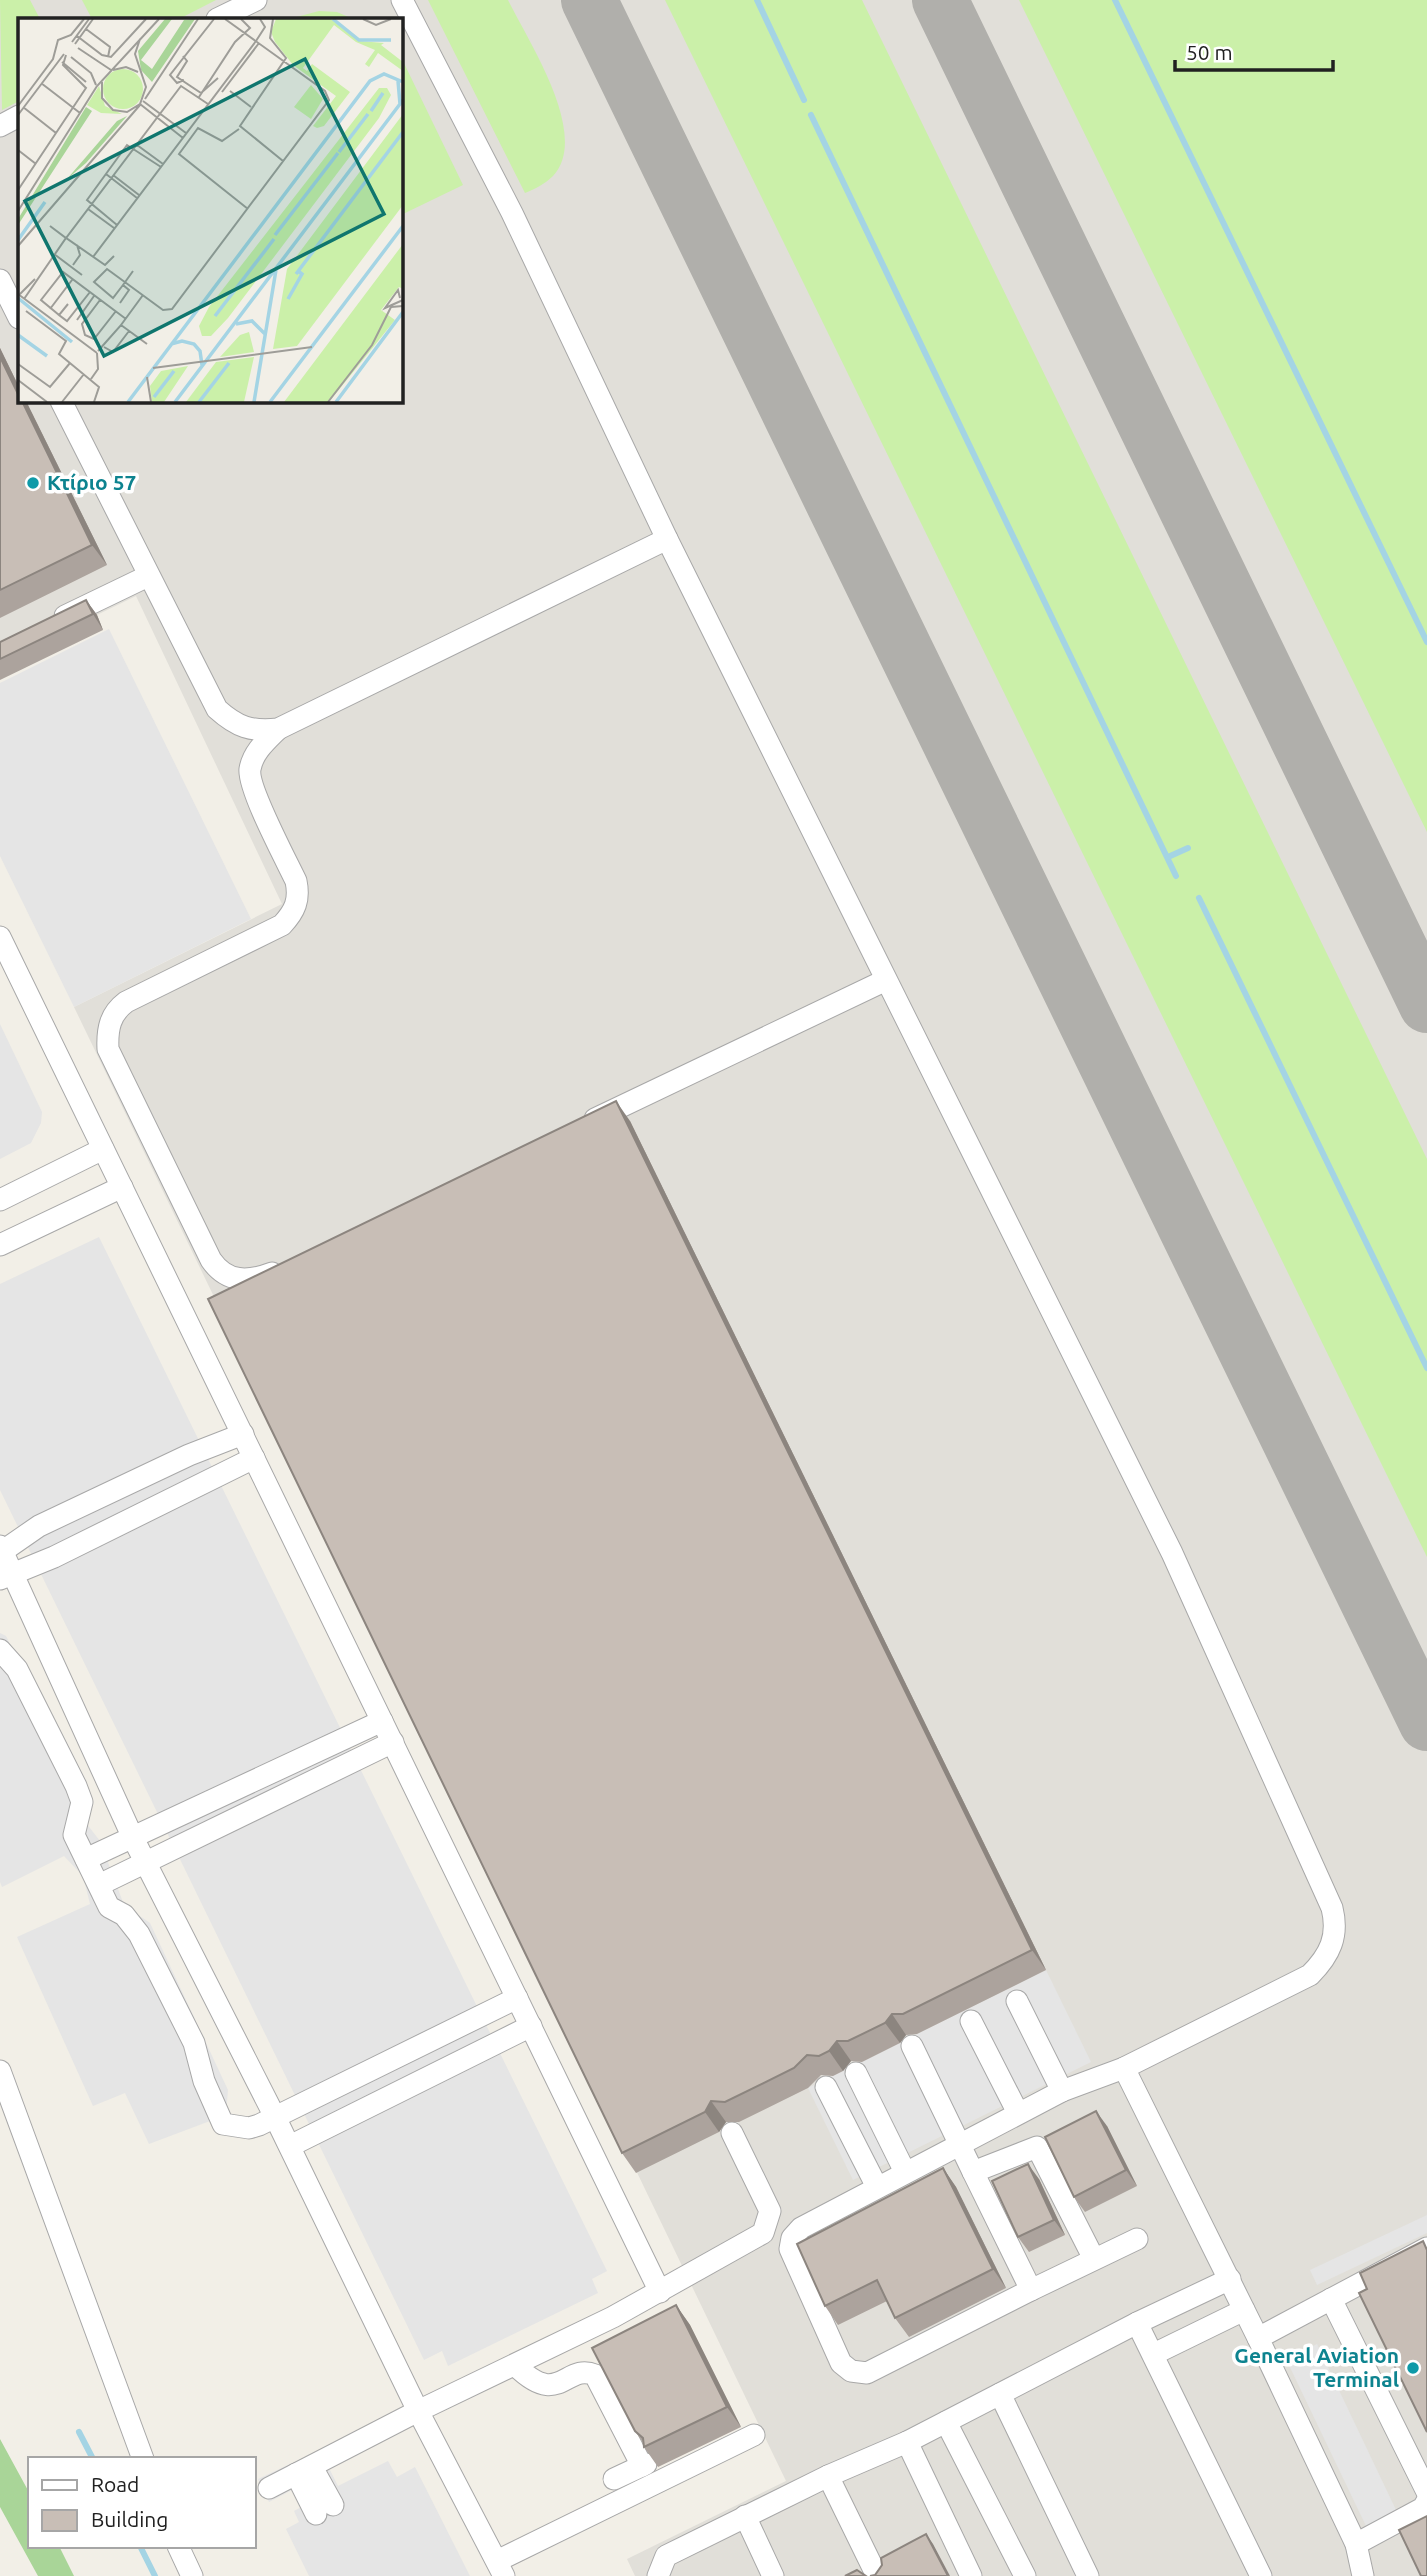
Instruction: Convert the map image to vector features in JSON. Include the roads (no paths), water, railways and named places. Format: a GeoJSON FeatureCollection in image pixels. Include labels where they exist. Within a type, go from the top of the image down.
{"type":"FeatureCollection","features":[{"type":"Feature","properties":{"kind":"street"},"geometry":{"type":"LineString","coordinates":[[219,18],[256,0]]}},
{"type":"Feature","properties":{"kind":"street"},"geometry":{"type":"LineString","coordinates":[[402,0],[512,213],[667,539],[1172,1553],[1332,1908],[1337,1927],[1324,1962],[1310,1975],[1124,2068],[1062,2091],[905,2172],[801,2228],[792,2238],[790,2249],[841,2363],[851,2371],[867,2373],[1137,2239]]}},
{"type":"Feature","properties":{"kind":"street"},"geometry":{"type":"LineString","coordinates":[[0,126],[18,117]]}},
{"type":"Feature","properties":{"kind":"street"},"geometry":{"type":"LineString","coordinates":[[0,280],[18,316]]}},
{"type":"Feature","properties":{"kind":"street"},"geometry":{"type":"LineString","coordinates":[[61,402],[217,709],[232,722],[246,729],[278,729]]}},
{"type":"Feature","properties":{"kind":"street"},"geometry":{"type":"LineString","coordinates":[[285,1266],[246,1280],[218,1270],[108,1049],[109,1024],[117,1009],[127,1002],[282,925],[291,915],[298,893],[296,881],[250,779],[253,760],[259,749],[278,729],[667,539]]}},
{"type":"Feature","properties":{"kind":"street"},"geometry":{"type":"LineString","coordinates":[[49,624],[148,576]]}},
{"type":"Feature","properties":{"kind":"street"},"geometry":{"type":"LineString","coordinates":[[0,937],[660,2292]]}},
{"type":"Feature","properties":{"kind":"street"},"geometry":{"type":"LineString","coordinates":[[573,1129],[886,980]]}},
{"type":"Feature","properties":{"kind":"street"},"geometry":{"type":"LineString","coordinates":[[0,1200],[103,1149]]}},
{"type":"Feature","properties":{"kind":"street"},"geometry":{"type":"LineString","coordinates":[[0,1245],[122,1187]]}},
{"type":"Feature","properties":{"kind":"street"},"geometry":{"type":"LineString","coordinates":[[243,1434],[189,1455],[39,1526],[1,1549],[7,1576],[133,1838],[290,2146],[418,2411],[500,2569],[754,2434]]}},
{"type":"Feature","properties":{"kind":"street"},"geometry":{"type":"LineString","coordinates":[[7,1576],[54,1557],[254,1458]]}},
{"type":"Feature","properties":{"kind":"street"},"geometry":{"type":"LineString","coordinates":[[0,1650],[17,1669],[76,1786],[82,1802],[74,1835],[109,1907],[132,1922],[194,2043],[204,2081],[222,2124],[249,2128],[275,2117],[517,1998]]}},
{"type":"Feature","properties":{"kind":"street"},"geometry":{"type":"LineString","coordinates":[[86,1859],[382,1721]]}},
{"type":"Feature","properties":{"kind":"street"},"geometry":{"type":"LineString","coordinates":[[99,1885],[393,1742]]}},
{"type":"Feature","properties":{"kind":"street"},"geometry":{"type":"LineString","coordinates":[[1017,2001],[1062,2091]]}},
{"type":"Feature","properties":{"kind":"street"},"geometry":{"type":"LineString","coordinates":[[971,2021],[1018,2113]]}},
{"type":"Feature","properties":{"kind":"street"},"geometry":{"type":"LineString","coordinates":[[290,2146],[531,2026]]}},
{"type":"Feature","properties":{"kind":"street"},"geometry":{"type":"LineString","coordinates":[[912,2046],[1031,2290]]}},
{"type":"Feature","properties":{"kind":"street"},"geometry":{"type":"LineString","coordinates":[[1124,2068],[1230,2279],[1356,2544],[1363,2576]]}},
{"type":"Feature","properties":{"kind":"street"},"geometry":{"type":"LineString","coordinates":[[0,2071],[142,2457]]}},
{"type":"Feature","properties":{"kind":"street"},"geometry":{"type":"LineString","coordinates":[[856,2073],[905,2172]]}},
{"type":"Feature","properties":{"kind":"street"},"geometry":{"type":"LineString","coordinates":[[826,2087],[877,2187]]}},
{"type":"Feature","properties":{"kind":"street"},"geometry":{"type":"LineString","coordinates":[[270,2488],[418,2411],[660,2292],[763,2233],[769,2222],[770,2211],[732,2133]]}},
{"type":"Feature","properties":{"kind":"street"},"geometry":{"type":"LineString","coordinates":[[973,2172],[1059,2136]]}},
{"type":"Feature","properties":{"kind":"street"},"geometry":{"type":"LineString","coordinates":[[1037,2147],[1094,2259]]}},
{"type":"Feature","properties":{"kind":"street"},"geometry":{"type":"LineString","coordinates":[[1258,2338],[1427,2248]]}},
{"type":"Feature","properties":{"kind":"street"},"geometry":{"type":"LineString","coordinates":[[658,2576],[666,2556],[828,2476],[907,2442],[1138,2323],[1230,2279]]}},
{"type":"Feature","properties":{"kind":"street"},"geometry":{"type":"LineString","coordinates":[[1331,2299],[1427,2491]]}},
{"type":"Feature","properties":{"kind":"street"},"geometry":{"type":"LineString","coordinates":[[1154,2354],[1244,2310]]}},
{"type":"Feature","properties":{"kind":"street"},"geometry":{"type":"LineString","coordinates":[[1138,2323],[1261,2576]]}},
{"type":"Feature","properties":{"kind":"street"},"geometry":{"type":"LineString","coordinates":[[514,2365],[526,2376],[545,2386],[556,2386],[586,2372],[595,2375],[644,2465],[614,2479]]}},
{"type":"Feature","properties":{"kind":"street"},"geometry":{"type":"LineString","coordinates":[[1000,2394],[1088,2576]]}},
{"type":"Feature","properties":{"kind":"street"},"geometry":{"type":"LineString","coordinates":[[946,2422],[1026,2576]]}},
{"type":"Feature","properties":{"kind":"street"},"geometry":{"type":"LineString","coordinates":[[907,2442],[971,2576]]}},
{"type":"Feature","properties":{"kind":"street"},"geometry":{"type":"LineString","coordinates":[[304,2471],[325,2509]]}},
{"type":"Feature","properties":{"kind":"street"},"geometry":{"type":"LineString","coordinates":[[828,2476],[876,2574]]}},
{"type":"Feature","properties":{"kind":"street"},"geometry":{"type":"LineString","coordinates":[[1356,2544],[1423,2508],[1427,2501]]}},
{"type":"Feature","properties":{"kind":"street"},"geometry":{"type":"LineString","coordinates":[[745,2516],[773,2576]]}},
{"type":"Feature","properties":{"kind":"street"},"geometry":{"type":"LineString","coordinates":[[179,2548],[192,2576]]}},
{"type":"Feature","properties":{"kind":"waterway"},"geometry":{"type":"LineString","coordinates":[[757,0],[804,100]]}},
{"type":"Feature","properties":{"kind":"waterway"},"geometry":{"type":"LineString","coordinates":[[1115,0],[1427,642]]}},
{"type":"Feature","properties":{"kind":"waterway"},"geometry":{"type":"LineString","coordinates":[[811,115],[1176,876]]}},
{"type":"Feature","properties":{"kind":"waterway"},"geometry":{"type":"LineString","coordinates":[[1168,857],[1188,848]]}},
{"type":"Feature","properties":{"kind":"waterway"},"geometry":{"type":"LineString","coordinates":[[1199,898],[1427,1368]]}},
{"type":"Feature","properties":{"kind":"waterway"},"geometry":{"type":"LineString","coordinates":[[79,2432],[92,2457]]}},
{"type":"Feature","properties":{"kind":"waterway"},"geometry":{"type":"LineString","coordinates":[[141,2548],[155,2576]]}},
{"type":"Feature","properties":{"kind":"place","name":"Κτίριο 57"},"geometry":{"type":"Point","coordinates":[33,483]}},
{"type":"Feature","properties":{"kind":"place","name":"General Aviation Terminal"},"geometry":{"type":"Point","coordinates":[1413,2368]}}]}
